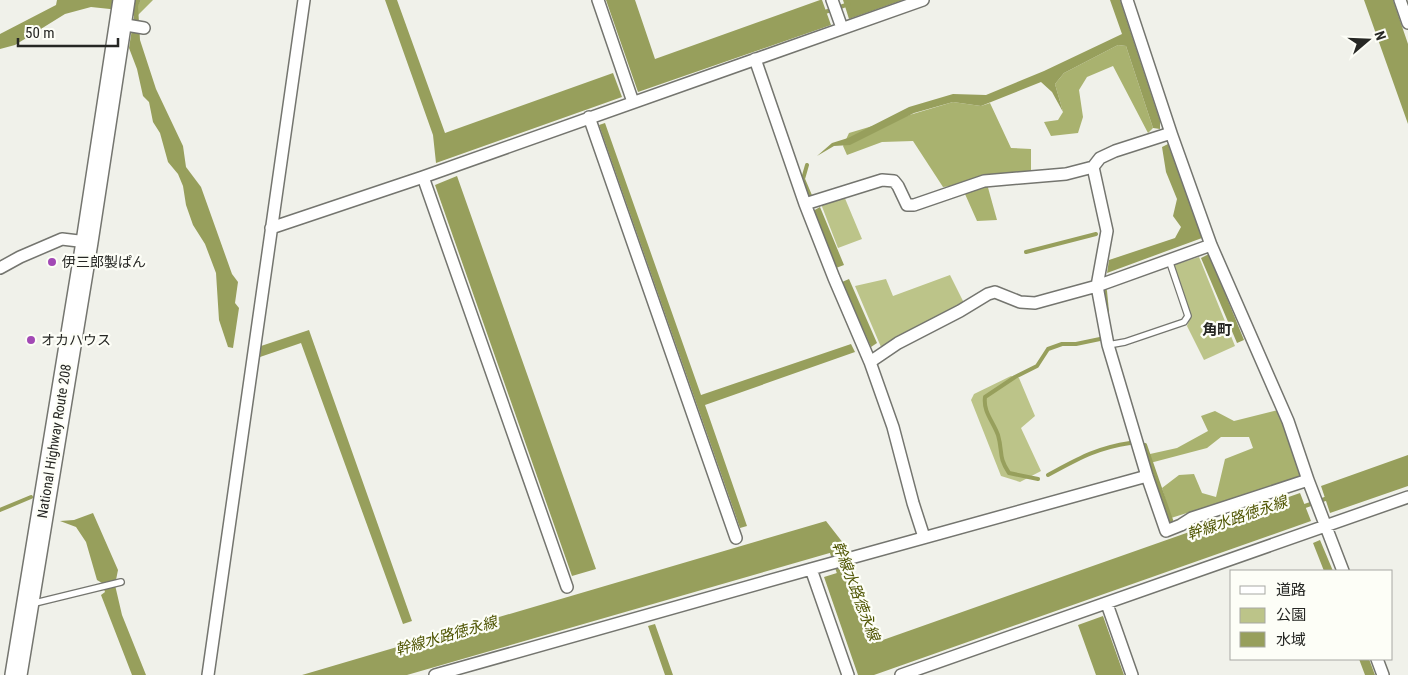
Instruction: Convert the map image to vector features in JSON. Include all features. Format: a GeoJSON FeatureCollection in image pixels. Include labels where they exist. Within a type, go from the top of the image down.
{"type":"FeatureCollection","features":[{"type":"Feature","properties":{"kind":"highway","name":"National Highway Route 208"},"geometry":{"type":"LineString","coordinates":[[16,675],[87,242],[125,25],[124,0]]}},
{"type":"Feature","properties":{"kind":"street"},"geometry":{"type":"LineString","coordinates":[[208,675],[304,0]]}},
{"type":"Feature","properties":{"kind":"street"},"geometry":{"type":"LineString","coordinates":[[598,0],[633,102]]}},
{"type":"Feature","properties":{"kind":"street"},"geometry":{"type":"LineString","coordinates":[[271,228],[423,177],[923,0]]}},
{"type":"Feature","properties":{"kind":"street"},"geometry":{"type":"LineString","coordinates":[[1127,0],[1171,134],[1211,245],[1288,421],[1318,508],[1343,570]]}},
{"type":"Feature","properties":{"kind":"street"},"geometry":{"type":"LineString","coordinates":[[1400,0],[1408,23]]}},
{"type":"Feature","properties":{"kind":"street"},"geometry":{"type":"LineString","coordinates":[[834,6],[842,28]]}},
{"type":"Feature","properties":{"kind":"street"},"geometry":{"type":"LineString","coordinates":[[125,25],[144,28]]}},
{"type":"Feature","properties":{"kind":"street"},"geometry":{"type":"LineString","coordinates":[[754,59],[805,204],[870,362],[893,427],[924,537]]}},
{"type":"Feature","properties":{"kind":"street"},"geometry":{"type":"LineString","coordinates":[[589,118],[736,538]]}},
{"type":"Feature","properties":{"kind":"street"},"geometry":{"type":"LineString","coordinates":[[805,204],[882,180],[894,181],[907,205],[914,205],[984,181],[1066,174],[1093,167],[1100,158],[1115,151],[1171,134]]}},
{"type":"Feature","properties":{"kind":"street"},"geometry":{"type":"LineString","coordinates":[[1093,167],[1107,231],[1098,286],[1108,344],[1147,476],[1166,531],[1192,518],[1308,480]]}},
{"type":"Feature","properties":{"kind":"street"},"geometry":{"type":"LineString","coordinates":[[423,177],[566,587]]}},
{"type":"Feature","properties":{"kind":"street"},"geometry":{"type":"LineString","coordinates":[[0,268],[62,239],[87,242]]}},
{"type":"Feature","properties":{"kind":"street"},"geometry":{"type":"LineString","coordinates":[[870,362],[898,343],[960,311],[988,294],[995,292],[1020,302],[1035,303],[1098,286],[1211,245]]}},
{"type":"Feature","properties":{"kind":"street"},"geometry":{"type":"LineString","coordinates":[[435,675],[1147,476]]}},
{"type":"Feature","properties":{"kind":"street"},"geometry":{"type":"LineString","coordinates":[[904,674],[1408,497]]}},
{"type":"Feature","properties":{"kind":"street"},"geometry":{"type":"LineString","coordinates":[[811,569],[848,675]]}},
{"type":"Feature","properties":{"kind":"street"},"geometry":{"type":"LineString","coordinates":[[1107,604],[1132,675]]}},
{"type":"Feature","properties":{"kind":"street"},"geometry":{"type":"LineString","coordinates":[[1377,660],[1383,675]]}},
{"type":"Feature","properties":{"kind":"lane"},"geometry":{"type":"LineString","coordinates":[[1108,344],[1125,342],[1184,322],[1188,316],[1169,260]]}},
{"type":"Feature","properties":{"kind":"lane"},"geometry":{"type":"LineString","coordinates":[[27,605],[121,582]]}},
{"type":"Feature","properties":{"kind":"green space"},"geometry":{"type":"Polygon","coordinates":[[[844,196],[862,239],[838,248],[821,204],[844,196]]]}},
{"type":"Feature","properties":{"kind":"green space"},"geometry":{"type":"Polygon","coordinates":[[[1199,257],[1235,346],[1204,360],[1187,326],[1191,315],[1174,265],[1199,257]]]}},
{"type":"Feature","properties":{"kind":"green space"},"geometry":{"type":"Polygon","coordinates":[[[950,275],[964,303],[881,347],[855,286],[886,279],[893,296],[950,275]]]}},
{"type":"Feature","properties":{"kind":"green space"},"geometry":{"type":"Polygon","coordinates":[[[1011,376],[1019,378],[1035,416],[1021,428],[1041,471],[1020,482],[1001,476],[971,400],[974,394],[1011,376]]]}},
{"type":"Feature","properties":{"kind":"shaded area"},"geometry":{"type":"Polygon","coordinates":[[[141,0],[153,0],[138,15],[138,5],[141,0]]]}},
{"type":"Feature","properties":{"kind":"shaded area"},"geometry":{"type":"Polygon","coordinates":[[[1118,45],[1126,46],[1153,128],[1148,133],[1113,66],[1087,77],[1079,90],[1083,117],[1078,133],[1051,136],[1044,122],[1058,120],[1063,112],[1055,84],[1064,73],[1118,45]]]}},
{"type":"Feature","properties":{"kind":"shaded area"},"geometry":{"type":"Polygon","coordinates":[[[953,102],[981,106],[990,103],[1011,148],[1031,149],[1031,173],[987,184],[997,220],[977,221],[961,185],[943,187],[913,141],[882,142],[847,155],[843,146],[849,133],[953,102]]]}},
{"type":"Feature","properties":{"kind":"shaded area"},"geometry":{"type":"Polygon","coordinates":[[[1278,410],[1301,477],[1171,518],[1162,488],[1179,475],[1194,474],[1202,493],[1216,497],[1225,459],[1253,448],[1249,437],[1221,437],[1207,448],[1150,463],[1150,454],[1177,448],[1208,431],[1201,416],[1215,411],[1234,421],[1278,410]]]}},
{"type":"Feature","properties":{"kind":"water"},"geometry":{"type":"Polygon","coordinates":[[[57,0],[141,0],[138,6],[140,40],[156,89],[183,146],[186,167],[201,187],[232,274],[238,282],[235,303],[239,308],[233,348],[228,347],[219,320],[216,273],[205,244],[193,225],[178,174],[168,162],[160,133],[153,122],[149,102],[143,96],[137,69],[129,48],[134,16],[129,11],[91,7],[65,14],[15,45],[0,49],[0,34],[56,5],[57,0]]]}},
{"type":"Feature","properties":{"kind":"water"},"geometry":{"type":"Polygon","coordinates":[[[385,0],[397,0],[445,133],[613,73],[622,97],[436,163],[433,135],[385,0]]]}},
{"type":"Feature","properties":{"kind":"water"},"geometry":{"type":"Polygon","coordinates":[[[606,0],[635,0],[655,59],[820,0],[822,0],[831,25],[638,92],[606,0]]]}},
{"type":"Feature","properties":{"kind":"water"},"geometry":{"type":"Polygon","coordinates":[[[843,0],[903,0],[849,19],[843,0]]]}},
{"type":"Feature","properties":{"kind":"water"},"geometry":{"type":"Polygon","coordinates":[[[1110,0],[1120,0],[1160,121],[1160,129],[1153,128],[1126,46],[1118,45],[1064,73],[1055,84],[1063,112],[1052,92],[1041,82],[981,106],[953,102],[914,113],[850,145],[834,146],[817,156],[832,143],[848,138],[909,107],[953,94],[986,95],[1044,71],[1122,34],[1110,0]]]}},
{"type":"Feature","properties":{"kind":"water"},"geometry":{"type":"Polygon","coordinates":[[[1364,0],[1393,0],[1408,44],[1408,124],[1364,0]]]}},
{"type":"Feature","properties":{"kind":"water"},"geometry":{"type":"Polygon","coordinates":[[[605,123],[701,395],[851,344],[855,352],[705,405],[747,526],[740,528],[599,125],[605,123]]]}},
{"type":"Feature","properties":{"kind":"water"},"geometry":{"type":"Polygon","coordinates":[[[1168,144],[1202,238],[1107,273],[1109,260],[1175,238],[1181,227],[1173,216],[1177,199],[1166,172],[1162,147],[1168,144]]]}},
{"type":"Feature","properties":{"kind":"water"},"geometry":{"type":"Polygon","coordinates":[[[457,176],[596,569],[572,576],[435,185],[457,176]]]}},
{"type":"Feature","properties":{"kind":"water"},"geometry":{"type":"Polygon","coordinates":[[[820,207],[844,265],[836,268],[813,211],[820,207]]]}},
{"type":"Feature","properties":{"kind":"water"},"geometry":{"type":"Polygon","coordinates":[[[1209,254],[1244,340],[1237,343],[1201,258],[1209,254]]]}},
{"type":"Feature","properties":{"kind":"water"},"geometry":{"type":"Polygon","coordinates":[[[849,279],[877,343],[871,347],[842,282],[849,279]]]}},
{"type":"Feature","properties":{"kind":"water"},"geometry":{"type":"Polygon","coordinates":[[[309,330],[412,621],[403,624],[301,343],[260,357],[261,346],[309,330]]]}},
{"type":"Feature","properties":{"kind":"water"},"geometry":{"type":"Polygon","coordinates":[[[1408,455],[1408,486],[1330,513],[1321,486],[1408,455]]]}},
{"type":"Feature","properties":{"kind":"water"},"geometry":{"type":"Polygon","coordinates":[[[1300,493],[1311,521],[874,675],[858,675],[824,577],[853,568],[880,641],[1300,493]]]}},
{"type":"Feature","properties":{"kind":"water"},"geometry":{"type":"Polygon","coordinates":[[[93,513],[118,570],[115,585],[122,615],[146,675],[132,675],[101,595],[105,592],[102,583],[97,580],[86,542],[76,527],[60,521],[74,520],[93,513]]]}},
{"type":"Feature","properties":{"kind":"water"},"geometry":{"type":"Polygon","coordinates":[[[826,521],[847,548],[407,675],[302,675],[826,521]]]}},
{"type":"Feature","properties":{"kind":"water"},"geometry":{"type":"Polygon","coordinates":[[[1320,540],[1333,570],[1324,570],[1313,543],[1320,540]]]}},
{"type":"Feature","properties":{"kind":"water"},"geometry":{"type":"Polygon","coordinates":[[[1103,616],[1124,675],[1096,675],[1078,625],[1103,616]]]}},
{"type":"Feature","properties":{"kind":"water"},"geometry":{"type":"Polygon","coordinates":[[[655,624],[673,675],[665,675],[648,626],[655,624]]]}},
{"type":"Feature","properties":{"kind":"water"},"geometry":{"type":"Polygon","coordinates":[[[1359,660],[1369,660],[1375,675],[1365,675],[1359,660]]]}},
{"type":"Feature","properties":{"kind":"waterway"},"geometry":{"type":"LineString","coordinates":[[822,13],[849,4]]}},
{"type":"Feature","properties":{"kind":"waterway"},"geometry":{"type":"LineString","coordinates":[[807,165],[803,179],[811,198]]}},
{"type":"Feature","properties":{"kind":"waterway"},"geometry":{"type":"LineString","coordinates":[[1026,252],[1096,234]]}},
{"type":"Feature","properties":{"kind":"waterway"},"geometry":{"type":"LineString","coordinates":[[1105,291],[1107,312]]}},
{"type":"Feature","properties":{"kind":"waterway"},"geometry":{"type":"LineString","coordinates":[[1038,479],[1009,473],[1002,458],[998,435],[985,407],[985,397],[1015,377],[1037,366],[1048,349],[1062,344],[1076,344],[1100,339]]}},
{"type":"Feature","properties":{"kind":"waterway"},"geometry":{"type":"LineString","coordinates":[[1048,475],[1097,451],[1130,443]]}},
{"type":"Feature","properties":{"kind":"waterway"},"geometry":{"type":"LineString","coordinates":[[1145,445],[1171,520]]}},
{"type":"Feature","properties":{"kind":"waterway"},"geometry":{"type":"LineString","coordinates":[[0,510],[31,497]]}},
{"type":"Feature","properties":{"kind":"waterway","name":"幹線水路徳永線"},"geometry":{"type":"LineString","coordinates":[[1302,507],[1328,498]]}},
{"type":"Feature","properties":{"kind":"waterway","name":"幹線水路徳永線"},"geometry":{"type":"LineString","coordinates":[[830,547],[840,576]]}},
{"type":"Feature","properties":{"kind":"place","name":"伊三郎製ぱん"},"geometry":{"type":"Point","coordinates":[52,262]}},
{"type":"Feature","properties":{"kind":"place","name":"オカハウス"},"geometry":{"type":"Point","coordinates":[31,340]}},
{"type":"Feature","properties":{"kind":"district","name":"角町"},"geometry":{"type":"Point","coordinates":[1217,330]}}]}
